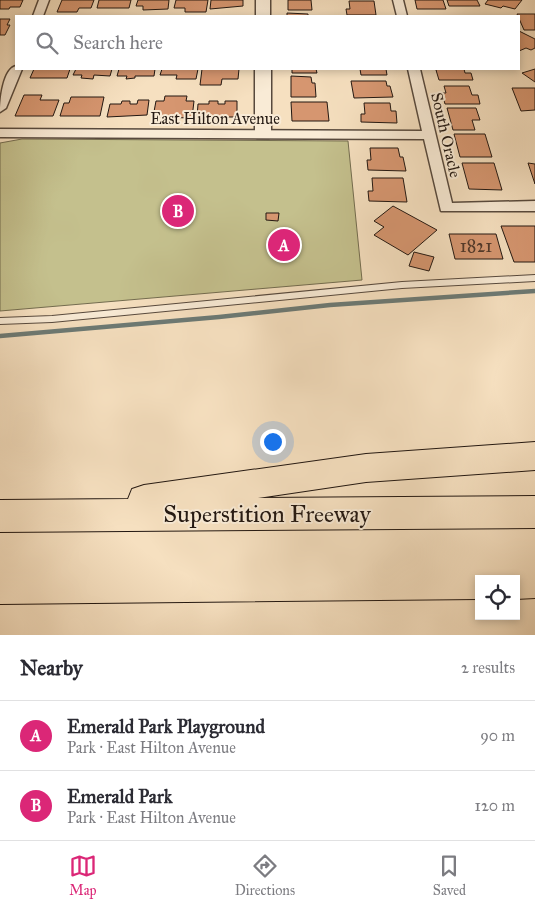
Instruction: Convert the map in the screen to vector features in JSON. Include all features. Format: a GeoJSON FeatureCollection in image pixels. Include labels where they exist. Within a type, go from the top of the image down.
{"type":"FeatureCollection","features":[{"type":"Feature","properties":{"kind":"highway"},"geometry":{"type":"LineString","coordinates":[[40,515],[366,468],[535,456]]}},
{"type":"Feature","properties":{"kind":"highway","name":"Superstition Freeway"},"geometry":{"type":"LineString","coordinates":[[0,516],[535,512]]}},
{"type":"Feature","properties":{"kind":"highway"},"geometry":{"type":"LineString","coordinates":[[0,624],[535,618]]}},
{"type":"Feature","properties":{"kind":"street"},"geometry":{"type":"LineString","coordinates":[[38,15],[44,0]]}},
{"type":"Feature","properties":{"kind":"street"},"geometry":{"type":"LineString","coordinates":[[262,0],[263,15]]}},
{"type":"Feature","properties":{"kind":"street"},"geometry":{"type":"LineString","coordinates":[[398,0],[402,15]]}},
{"type":"Feature","properties":{"kind":"street"},"geometry":{"type":"LineString","coordinates":[[0,108],[16,70]]}},
{"type":"Feature","properties":{"kind":"street"},"geometry":{"type":"LineString","coordinates":[[263,70],[263,134]]}},
{"type":"Feature","properties":{"kind":"street","name":"South Oracle"},"geometry":{"type":"LineString","coordinates":[[414,70],[446,208],[535,206]]}},
{"type":"Feature","properties":{"kind":"street","name":"East Hilton Avenue"},"geometry":{"type":"LineString","coordinates":[[0,133],[429,135]]}},
{"type":"Feature","properties":{"kind":"lane"},"geometry":{"type":"LineString","coordinates":[[0,321],[52,320],[402,285],[535,278]]}},
{"type":"Feature","properties":{"kind":"shaded area"},"geometry":{"type":"Polygon","coordinates":[[[22,139],[348,141],[362,280],[0,311],[0,143],[22,139]]]}},
{"type":"Feature","properties":{"kind":"building"},"geometry":{"type":"Polygon","coordinates":[[[0,0],[23,0],[20,7],[0,9],[0,0]]]}},
{"type":"Feature","properties":{"kind":"building"},"geometry":{"type":"Polygon","coordinates":[[[62,0],[94,0],[91,8],[79,8],[77,12],[57,12],[62,0]]]}},
{"type":"Feature","properties":{"kind":"building"},"geometry":{"type":"Polygon","coordinates":[[[99,0],[131,0],[129,8],[97,8],[99,0]]]}},
{"type":"Feature","properties":{"kind":"building"},"geometry":{"type":"Polygon","coordinates":[[[138,0],[169,0],[168,9],[143,10],[143,6],[136,6],[138,0]]]}},
{"type":"Feature","properties":{"kind":"building"},"geometry":{"type":"Polygon","coordinates":[[[176,0],[208,0],[206,12],[185,12],[185,8],[174,8],[176,0]]]}},
{"type":"Feature","properties":{"kind":"building"},"geometry":{"type":"Polygon","coordinates":[[[211,0],[243,0],[243,6],[210,9],[211,0]]]}},
{"type":"Feature","properties":{"kind":"building"},"geometry":{"type":"Polygon","coordinates":[[[288,0],[311,0],[312,10],[288,10],[288,0]]]}},
{"type":"Feature","properties":{"kind":"building"},"geometry":{"type":"Polygon","coordinates":[[[415,0],[443,0],[446,9],[417,9],[415,0]]]}},
{"type":"Feature","properties":{"kind":"building"},"geometry":{"type":"Polygon","coordinates":[[[447,0],[477,0],[480,6],[449,6],[447,0]]]}},
{"type":"Feature","properties":{"kind":"building"},"geometry":{"type":"Polygon","coordinates":[[[488,0],[522,0],[515,9],[485,4],[488,0]]]}},
{"type":"Feature","properties":{"kind":"building"},"geometry":{"type":"Polygon","coordinates":[[[349,1],[374,1],[376,15],[347,15],[346,9],[350,9],[349,1]]]}},
{"type":"Feature","properties":{"kind":"building"},"geometry":{"type":"Polygon","coordinates":[[[287,13],[308,14],[308,15],[287,15],[287,13]]]}},
{"type":"Feature","properties":{"kind":"building"},"geometry":{"type":"Polygon","coordinates":[[[535,14],[535,30],[524,30],[520,21],[520,15],[517,15],[535,14]]]}},
{"type":"Feature","properties":{"kind":"building"},"geometry":{"type":"Polygon","coordinates":[[[0,19],[10,19],[7,25],[10,25],[5,35],[0,35],[0,19]]]}},
{"type":"Feature","properties":{"kind":"building"},"geometry":{"type":"Polygon","coordinates":[[[520,32],[535,39],[535,48],[531,50],[526,48],[520,51],[520,32]]]}},
{"type":"Feature","properties":{"kind":"building"},"geometry":{"type":"Polygon","coordinates":[[[535,69],[535,82],[522,73],[535,69]]]}},
{"type":"Feature","properties":{"kind":"building"},"geometry":{"type":"Polygon","coordinates":[[[34,70],[70,70],[67,78],[30,78],[34,70]]]}},
{"type":"Feature","properties":{"kind":"building"},"geometry":{"type":"Polygon","coordinates":[[[76,70],[112,70],[110,76],[94,75],[93,79],[81,78],[82,75],[73,75],[76,70]]]}},
{"type":"Feature","properties":{"kind":"building"},"geometry":{"type":"Polygon","coordinates":[[[119,70],[155,70],[154,76],[135,76],[135,78],[126,79],[127,76],[117,76],[119,70]]]}},
{"type":"Feature","properties":{"kind":"building"},"geometry":{"type":"Polygon","coordinates":[[[162,70],[198,70],[196,79],[176,79],[177,75],[160,75],[162,70]]]}},
{"type":"Feature","properties":{"kind":"building"},"geometry":{"type":"Polygon","coordinates":[[[202,70],[239,70],[238,79],[222,79],[221,85],[200,85],[202,70]]]}},
{"type":"Feature","properties":{"kind":"building"},"geometry":{"type":"Polygon","coordinates":[[[292,70],[316,70],[317,73],[292,73],[292,70]]]}},
{"type":"Feature","properties":{"kind":"building"},"geometry":{"type":"Polygon","coordinates":[[[360,70],[386,70],[387,75],[361,75],[360,70]]]}},
{"type":"Feature","properties":{"kind":"building"},"geometry":{"type":"Polygon","coordinates":[[[436,70],[464,70],[465,73],[471,73],[473,80],[439,80],[436,70]]]}},
{"type":"Feature","properties":{"kind":"building"},"geometry":{"type":"Polygon","coordinates":[[[291,76],[311,77],[312,83],[315,83],[316,97],[291,97],[291,76]]]}},
{"type":"Feature","properties":{"kind":"building"},"geometry":{"type":"Polygon","coordinates":[[[351,81],[386,81],[387,86],[390,86],[393,97],[354,98],[351,81]]]}},
{"type":"Feature","properties":{"kind":"building"},"geometry":{"type":"Polygon","coordinates":[[[444,86],[469,86],[472,95],[478,95],[480,104],[445,104],[442,93],[446,93],[444,86]]]}},
{"type":"Feature","properties":{"kind":"building"},"geometry":{"type":"Polygon","coordinates":[[[512,88],[535,88],[535,110],[521,111],[512,88]]]}},
{"type":"Feature","properties":{"kind":"building"},"geometry":{"type":"Polygon","coordinates":[[[24,95],[42,95],[40,100],[59,100],[53,116],[15,116],[24,95]]]}},
{"type":"Feature","properties":{"kind":"building"},"geometry":{"type":"Polygon","coordinates":[[[165,96],[187,96],[186,101],[194,101],[192,118],[153,117],[156,101],[164,101],[165,96]]]}},
{"type":"Feature","properties":{"kind":"building"},"geometry":{"type":"Polygon","coordinates":[[[71,97],[104,97],[100,116],[60,116],[64,103],[69,103],[71,97]]]}},
{"type":"Feature","properties":{"kind":"building"},"geometry":{"type":"Polygon","coordinates":[[[138,100],[149,100],[147,115],[107,117],[110,104],[121,104],[122,101],[130,101],[130,104],[137,104],[138,100]]]}},
{"type":"Feature","properties":{"kind":"building"},"geometry":{"type":"Polygon","coordinates":[[[209,101],[218,101],[218,104],[225,104],[225,101],[237,101],[237,117],[197,117],[198,104],[209,104],[209,101]]]}},
{"type":"Feature","properties":{"kind":"building"},"geometry":{"type":"Polygon","coordinates":[[[291,102],[327,102],[329,121],[292,121],[291,102]]]}},
{"type":"Feature","properties":{"kind":"building"},"geometry":{"type":"Polygon","coordinates":[[[364,103],[390,103],[391,111],[396,111],[397,123],[361,122],[361,114],[365,114],[364,103]]]}},
{"type":"Feature","properties":{"kind":"building"},"geometry":{"type":"Polygon","coordinates":[[[447,108],[476,108],[480,120],[472,120],[475,130],[453,130],[447,108]]]}},
{"type":"Feature","properties":{"kind":"building"},"geometry":{"type":"Polygon","coordinates":[[[454,134],[485,134],[492,157],[460,157],[454,134]]]}},
{"type":"Feature","properties":{"kind":"building"},"geometry":{"type":"Polygon","coordinates":[[[370,148],[398,148],[400,157],[403,157],[406,171],[368,170],[367,160],[371,160],[370,148]]]}},
{"type":"Feature","properties":{"kind":"building"},"geometry":{"type":"Polygon","coordinates":[[[462,163],[494,163],[502,190],[469,189],[462,163]]]}},
{"type":"Feature","properties":{"kind":"building"},"geometry":{"type":"Polygon","coordinates":[[[528,163],[535,164],[535,184],[528,163]]]}},
{"type":"Feature","properties":{"kind":"building"},"geometry":{"type":"Polygon","coordinates":[[[372,178],[403,178],[407,202],[369,201],[368,191],[373,191],[372,178]]]}},
{"type":"Feature","properties":{"kind":"building"},"geometry":{"type":"Polygon","coordinates":[[[393,206],[437,230],[408,255],[374,235],[384,227],[374,221],[393,206]]]}},
{"type":"Feature","properties":{"kind":"building"},"geometry":{"type":"Polygon","coordinates":[[[266,213],[279,213],[278,221],[266,220],[266,213]]]}},
{"type":"Feature","properties":{"kind":"building"},"geometry":{"type":"Polygon","coordinates":[[[501,226],[535,226],[535,262],[514,262],[501,226]]]}},
{"type":"Feature","properties":{"kind":"building"},"geometry":{"type":"Polygon","coordinates":[[[449,234],[496,234],[503,259],[455,259],[449,234]]]}},
{"type":"Feature","properties":{"kind":"building"},"geometry":{"type":"Polygon","coordinates":[[[414,252],[434,257],[429,271],[409,266],[414,252]]]}},
{"type":"Feature","properties":{"kind":"waterway"},"geometry":{"type":"LineString","coordinates":[[0,336],[219,317],[330,305],[535,291]]}},
{"type":"Feature","properties":{"kind":"place","name":"Emerald Park"},"geometry":{"type":"Point","coordinates":[178,211]}},
{"type":"Feature","properties":{"kind":"place","name":"Emerald Park Playground"},"geometry":{"type":"Point","coordinates":[284,245]}}]}
